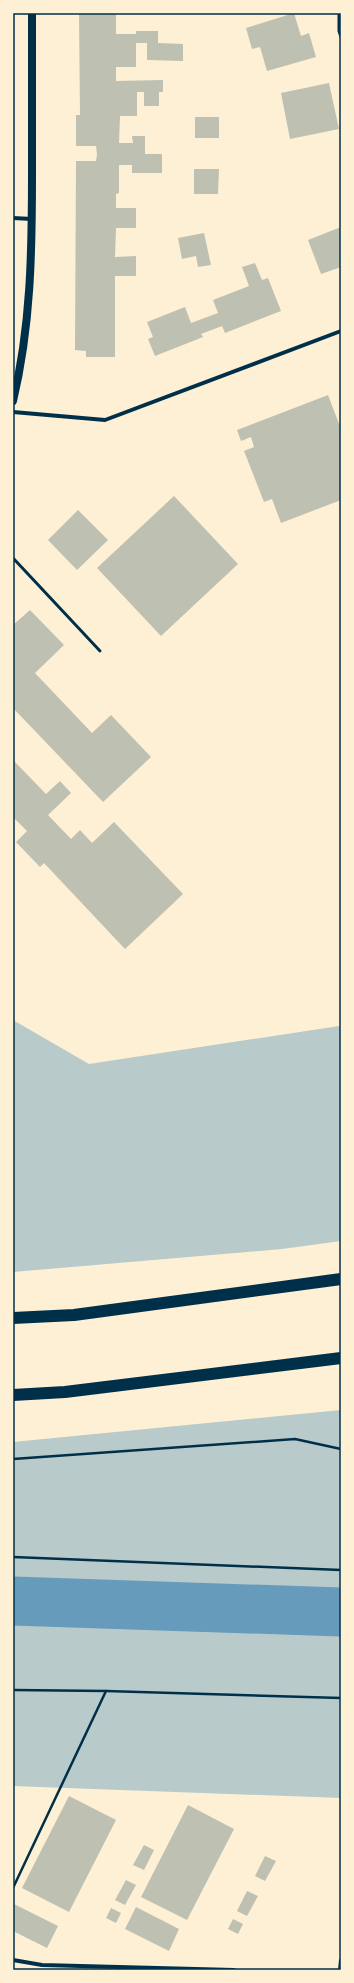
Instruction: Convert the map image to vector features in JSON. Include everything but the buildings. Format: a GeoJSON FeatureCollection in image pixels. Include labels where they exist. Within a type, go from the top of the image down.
{"type":"FeatureCollection","features":[{"type":"Feature","properties":{"kind":"highway"},"geometry":{"type":"LineString","coordinates":[[13,1318],[74,1315],[341,1278]]}},
{"type":"Feature","properties":{"kind":"highway"},"geometry":{"type":"LineString","coordinates":[[13,1395],[65,1392],[341,1358]]}},
{"type":"Feature","properties":{"kind":"main road"},"geometry":{"type":"LineString","coordinates":[[13,401],[23,354],[28,312],[32,219],[32,13]]}},
{"type":"Feature","properties":{"kind":"street"},"geometry":{"type":"LineString","coordinates":[[13,218],[32,219]]}},
{"type":"Feature","properties":{"kind":"street"},"geometry":{"type":"LineString","coordinates":[[13,412],[105,420],[341,331]]}},
{"type":"Feature","properties":{"kind":"street"},"geometry":{"type":"LineString","coordinates":[[13,1960],[42,1965],[234,1970]]}},
{"type":"Feature","properties":{"kind":"street"},"geometry":{"type":"LineString","coordinates":[[340,1970],[341,1960]]}},
{"type":"Feature","properties":{"kind":"lane"},"geometry":{"type":"LineString","coordinates":[[339,13],[339,31],[341,37]]}},
{"type":"Feature","properties":{"kind":"lane"},"geometry":{"type":"LineString","coordinates":[[13,558],[100,651]]}},
{"type":"Feature","properties":{"kind":"path"},"geometry":{"type":"LineString","coordinates":[[13,1459],[295,1439],[341,1449]]}},
{"type":"Feature","properties":{"kind":"path"},"geometry":{"type":"LineString","coordinates":[[13,1557],[341,1570]]}},
{"type":"Feature","properties":{"kind":"path"},"geometry":{"type":"LineString","coordinates":[[13,1690],[106,1691],[341,1698]]}},
{"type":"Feature","properties":{"kind":"path"},"geometry":{"type":"LineString","coordinates":[[13,1888],[106,1691]]}},
{"type":"Feature","properties":{"kind":"shaded area"},"geometry":{"type":"Polygon","coordinates":[[[13,1020],[89,1064],[339,1026],[341,1030],[341,1241],[282,1249],[13,1272],[13,1020]]]}},
{"type":"Feature","properties":{"kind":"shaded area"},"geometry":{"type":"Polygon","coordinates":[[[341,1410],[341,1798],[13,1786],[13,1442],[341,1410]]]}},
{"type":"Feature","properties":{"kind":"waterway"},"geometry":{"type":"LineString","coordinates":[[13,1601],[341,1612]]}}]}
